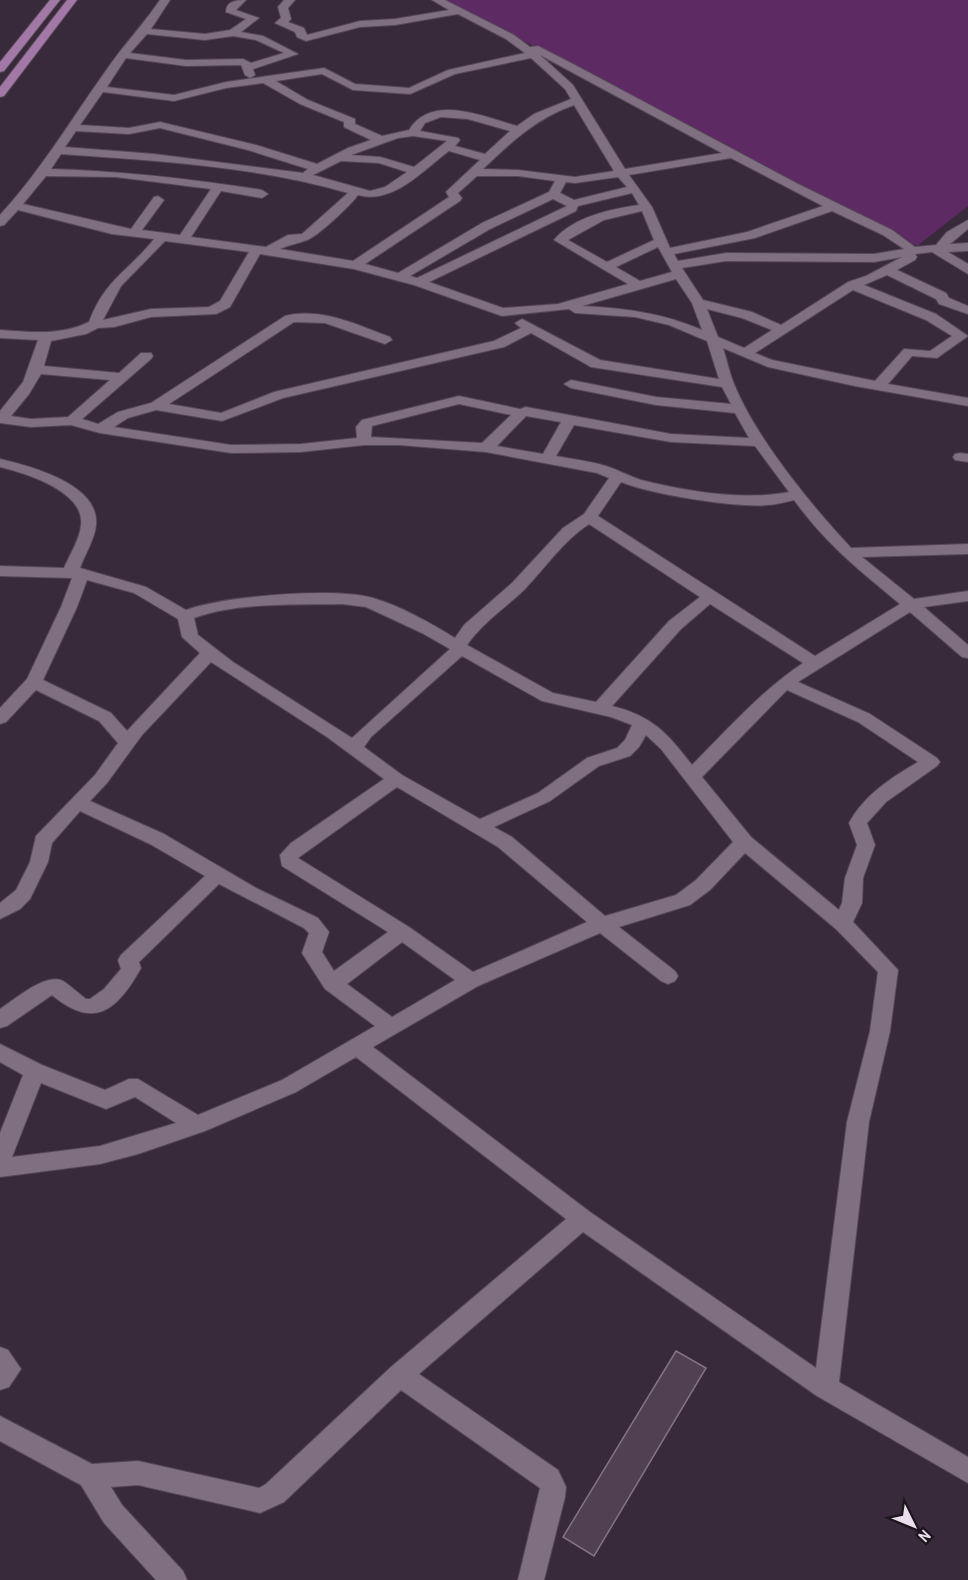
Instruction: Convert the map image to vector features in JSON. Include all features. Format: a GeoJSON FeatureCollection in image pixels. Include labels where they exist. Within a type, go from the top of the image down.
{"type":"FeatureCollection","features":[{"type":"Feature","properties":{"kind":"main road"},"geometry":{"type":"LineString","coordinates":[[0,69],[55,0]]}},
{"type":"Feature","properties":{"kind":"main road"},"geometry":{"type":"LineString","coordinates":[[0,94],[72,0]]}},
{"type":"Feature","properties":{"kind":"street"},"geometry":{"type":"LineString","coordinates":[[0,222],[41,172],[123,55],[144,31],[165,0]]}},
{"type":"Feature","properties":{"kind":"street"},"geometry":{"type":"LineString","coordinates":[[233,33],[254,18],[231,12],[231,8],[241,0]]}},
{"type":"Feature","properties":{"kind":"street"},"geometry":{"type":"LineString","coordinates":[[290,0],[284,7],[286,19],[280,23],[300,30],[302,37],[306,38],[360,24],[395,22],[460,11]]}},
{"type":"Feature","properties":{"kind":"street"},"geometry":{"type":"LineString","coordinates":[[436,0],[617,90],[734,154],[895,237],[911,250]]}},
{"type":"Feature","properties":{"kind":"street"},"geometry":{"type":"LineString","coordinates":[[144,31],[206,37],[233,33],[259,38],[293,54],[248,68]]}},
{"type":"Feature","properties":{"kind":"street"},"geometry":{"type":"LineString","coordinates":[[510,37],[533,54],[569,87],[621,173],[646,207],[676,269],[698,303],[718,353],[727,384],[739,409],[759,442],[818,522],[847,553],[968,653]]}},
{"type":"Feature","properties":{"kind":"street"},"geometry":{"type":"LineString","coordinates":[[101,89],[174,98],[226,85],[324,71],[353,87],[410,91],[452,72],[533,54]]}},
{"type":"Feature","properties":{"kind":"street"},"geometry":{"type":"LineString","coordinates":[[123,55],[186,63],[243,62],[248,68],[251,82]]}},
{"type":"Feature","properties":{"kind":"street"},"geometry":{"type":"LineString","coordinates":[[266,80],[304,102],[351,121],[348,125],[381,140]]}},
{"type":"Feature","properties":{"kind":"street"},"geometry":{"type":"LineString","coordinates":[[355,266],[400,233],[456,198],[452,192],[518,130],[546,111],[577,100]]}},
{"type":"Feature","properties":{"kind":"street"},"geometry":{"type":"LineString","coordinates":[[413,133],[423,120],[436,114],[450,113],[518,130]]}},
{"type":"Feature","properties":{"kind":"street"},"geometry":{"type":"LineString","coordinates":[[73,128],[126,131],[160,125],[252,147],[318,168]]}},
{"type":"Feature","properties":{"kind":"street"},"geometry":{"type":"LineString","coordinates":[[57,150],[199,163],[303,176],[355,192],[379,194],[454,142],[448,138],[413,133],[381,140],[339,157],[303,176]]}},
{"type":"Feature","properties":{"kind":"street"},"geometry":{"type":"LineString","coordinates":[[448,147],[486,158]]}},
{"type":"Feature","properties":{"kind":"street"},"geometry":{"type":"LineString","coordinates":[[474,172],[518,173],[562,180],[597,178],[691,164],[734,154]]}},
{"type":"Feature","properties":{"kind":"street"},"geometry":{"type":"LineString","coordinates":[[339,157],[369,161],[380,160],[414,171]]}},
{"type":"Feature","properties":{"kind":"street"},"geometry":{"type":"LineString","coordinates":[[186,181],[199,163]]}},
{"type":"Feature","properties":{"kind":"street"},"geometry":{"type":"LineString","coordinates":[[41,172],[116,174],[186,181],[262,194]]}},
{"type":"Feature","properties":{"kind":"street"},"geometry":{"type":"LineString","coordinates":[[400,277],[486,226],[553,194],[562,180]]}},
{"type":"Feature","properties":{"kind":"street"},"geometry":{"type":"LineString","coordinates":[[182,241],[217,188]]}},
{"type":"Feature","properties":{"kind":"street"},"geometry":{"type":"LineString","coordinates":[[553,194],[573,204],[634,189]]}},
{"type":"Feature","properties":{"kind":"street"},"geometry":{"type":"LineString","coordinates":[[0,334],[45,338],[81,331],[95,324],[114,323],[151,313],[190,312],[218,308],[225,304],[262,250],[292,238],[305,237],[348,201],[355,192]]}},
{"type":"Feature","properties":{"kind":"street"},"geometry":{"type":"LineString","coordinates":[[133,234],[158,200]]}},
{"type":"Feature","properties":{"kind":"street"},"geometry":{"type":"LineString","coordinates":[[0,204],[133,234],[262,250],[355,266],[400,277],[502,312],[596,364],[727,384]]}},
{"type":"Feature","properties":{"kind":"street"},"geometry":{"type":"LineString","coordinates":[[418,282],[572,208],[573,204]]}},
{"type":"Feature","properties":{"kind":"street"},"geometry":{"type":"LineString","coordinates":[[607,267],[664,246],[755,235],[794,224],[833,206]]}},
{"type":"Feature","properties":{"kind":"street"},"geometry":{"type":"LineString","coordinates":[[638,285],[560,240],[604,217],[646,207]]}},
{"type":"Feature","properties":{"kind":"street"},"geometry":{"type":"LineString","coordinates":[[747,352],[852,285],[933,248],[968,224]]}},
{"type":"Feature","properties":{"kind":"street"},"geometry":{"type":"LineString","coordinates":[[95,324],[103,303],[115,285],[146,258],[161,238]]}},
{"type":"Feature","properties":{"kind":"street"},"geometry":{"type":"LineString","coordinates":[[559,308],[638,285],[676,269],[726,257],[755,255],[874,258],[911,250],[968,247]]}},
{"type":"Feature","properties":{"kind":"street"},"geometry":{"type":"LineString","coordinates":[[933,248],[968,270]]}},
{"type":"Feature","properties":{"kind":"street"},"geometry":{"type":"LineString","coordinates":[[887,270],[940,296],[944,301],[968,310]]}},
{"type":"Feature","properties":{"kind":"street"},"geometry":{"type":"LineString","coordinates":[[852,285],[931,317],[961,336],[932,355],[909,352],[878,386]]}},
{"type":"Feature","properties":{"kind":"street"},"geometry":{"type":"LineString","coordinates":[[698,303],[738,312],[782,330]]}},
{"type":"Feature","properties":{"kind":"street"},"geometry":{"type":"LineString","coordinates":[[502,312],[559,308],[635,314],[673,322],[710,336],[768,363],[968,402]]}},
{"type":"Feature","properties":{"kind":"street"},"geometry":{"type":"LineString","coordinates":[[100,429],[123,415],[156,406],[291,319],[303,317],[339,323],[385,340]]}},
{"type":"Feature","properties":{"kind":"street"},"geometry":{"type":"LineString","coordinates":[[156,406],[184,409],[218,417],[279,395],[499,344],[531,328]]}},
{"type":"Feature","properties":{"kind":"street"},"geometry":{"type":"LineString","coordinates":[[0,418],[28,388],[45,338]]}},
{"type":"Feature","properties":{"kind":"street"},"geometry":{"type":"LineString","coordinates":[[72,421],[146,356]]}},
{"type":"Feature","properties":{"kind":"street"},"geometry":{"type":"LineString","coordinates":[[36,369],[122,377]]}},
{"type":"Feature","properties":{"kind":"street"},"geometry":{"type":"LineString","coordinates":[[571,384],[656,401],[739,409]]}},
{"type":"Feature","properties":{"kind":"street"},"geometry":{"type":"LineString","coordinates":[[364,441],[363,427],[367,423],[454,401],[521,413]]}},
{"type":"Feature","properties":{"kind":"street"},"geometry":{"type":"LineString","coordinates":[[486,448],[521,413],[526,411],[569,421],[701,442],[759,442]]}},
{"type":"Feature","properties":{"kind":"street"},"geometry":{"type":"LineString","coordinates":[[205,445],[218,417]]}},
{"type":"Feature","properties":{"kind":"street"},"geometry":{"type":"LineString","coordinates":[[0,418],[31,423],[72,421],[100,429],[250,450],[301,448],[364,441],[399,441],[486,448],[601,469],[666,489],[750,501],[768,501],[798,495]]}},
{"type":"Feature","properties":{"kind":"street"},"geometry":{"type":"LineString","coordinates":[[547,459],[569,421]]}},
{"type":"Feature","properties":{"kind":"street"},"geometry":{"type":"LineString","coordinates":[[0,463],[53,482],[73,492],[86,506],[89,522],[69,607],[34,682],[0,718]]}},
{"type":"Feature","properties":{"kind":"street"},"geometry":{"type":"LineString","coordinates":[[353,747],[365,733],[459,648],[470,629],[518,586],[568,531],[589,517],[618,476]]}},
{"type":"Feature","properties":{"kind":"street"},"geometry":{"type":"LineString","coordinates":[[589,517],[636,545],[769,637],[815,663]]}},
{"type":"Feature","properties":{"kind":"street"},"geometry":{"type":"LineString","coordinates":[[847,553],[968,549]]}},
{"type":"Feature","properties":{"kind":"street"},"geometry":{"type":"LineString","coordinates":[[1,574],[76,572],[140,591],[185,616],[231,604],[273,600],[342,598],[369,602],[428,629],[548,697],[642,722],[667,745],[744,842],[843,924],[888,970],[880,1031],[858,1122],[826,1388]]}},
{"type":"Feature","properties":{"kind":"street"},"geometry":{"type":"LineString","coordinates":[[691,777],[785,683],[815,663],[911,604],[968,596]]}},
{"type":"Feature","properties":{"kind":"street"},"geometry":{"type":"LineString","coordinates":[[600,709],[675,626],[709,597]]}},
{"type":"Feature","properties":{"kind":"street"},"geometry":{"type":"LineString","coordinates":[[185,616],[190,636],[210,653],[396,778],[482,826],[505,842],[601,924],[668,976]]}},
{"type":"Feature","properties":{"kind":"street"},"geometry":{"type":"LineString","coordinates":[[0,912],[14,904],[23,894],[39,862],[43,841],[101,779],[135,731],[210,653]]}},
{"type":"Feature","properties":{"kind":"street"},"geometry":{"type":"LineString","coordinates":[[34,682],[105,717],[127,743]]}},
{"type":"Feature","properties":{"kind":"street"},"geometry":{"type":"LineString","coordinates":[[785,683],[864,718],[931,762],[892,787],[867,810],[858,822],[858,828],[866,845],[854,878],[852,903],[843,924]]}},
{"type":"Feature","properties":{"kind":"street"},"geometry":{"type":"LineString","coordinates":[[482,826],[495,817],[543,798],[591,763],[625,752],[637,739],[642,722]]}},
{"type":"Feature","properties":{"kind":"street"},"geometry":{"type":"LineString","coordinates":[[396,778],[298,848],[289,855],[289,861],[402,932],[471,981]]}},
{"type":"Feature","properties":{"kind":"street"},"geometry":{"type":"LineString","coordinates":[[79,803],[157,839],[217,875],[312,923],[319,932],[312,953],[332,984],[391,1028]]}},
{"type":"Feature","properties":{"kind":"street"},"geometry":{"type":"LineString","coordinates":[[0,1168],[100,1155],[197,1125],[289,1086],[471,981],[601,924],[683,900],[703,885],[744,842]]}},
{"type":"Feature","properties":{"kind":"street"},"geometry":{"type":"LineString","coordinates":[[0,1020],[47,987],[55,986],[83,1006],[92,1007],[101,1003],[126,979],[131,968],[128,960],[217,875]]}},
{"type":"Feature","properties":{"kind":"street"},"geometry":{"type":"LineString","coordinates":[[332,984],[402,932]]}},
{"type":"Feature","properties":{"kind":"street"},"geometry":{"type":"LineString","coordinates":[[358,1047],[582,1219],[826,1388],[968,1471]]}},
{"type":"Feature","properties":{"kind":"street"},"geometry":{"type":"LineString","coordinates":[[0,1052],[35,1071],[106,1100],[129,1088],[138,1088],[197,1125]]}},
{"type":"Feature","properties":{"kind":"street"},"geometry":{"type":"LineString","coordinates":[[0,1160],[35,1071]]}},
{"type":"Feature","properties":{"kind":"street"},"geometry":{"type":"LineString","coordinates":[[90,1476],[138,1473],[260,1501],[284,1485],[400,1375],[582,1219]]}},
{"type":"Feature","properties":{"kind":"street"},"geometry":{"type":"LineString","coordinates":[[0,1358],[9,1369],[0,1379]]}},
{"type":"Feature","properties":{"kind":"street"},"geometry":{"type":"LineString","coordinates":[[400,1375],[549,1479],[553,1487],[552,1497],[531,1580]]}},
{"type":"Feature","properties":{"kind":"street"},"geometry":{"type":"LineString","coordinates":[[0,1428],[90,1476],[113,1514],[174,1580]]}},
{"type":"Feature","properties":{"kind":"shaded area"},"geometry":{"type":"Polygon","coordinates":[[[445,0],[968,0],[968,206],[917,246],[445,0]]]}},
{"type":"Feature","properties":{"kind":"building"},"geometry":{"type":"Polygon","coordinates":[[[676,1351],[706,1368],[594,1556],[563,1537],[676,1351]]]}}]}
